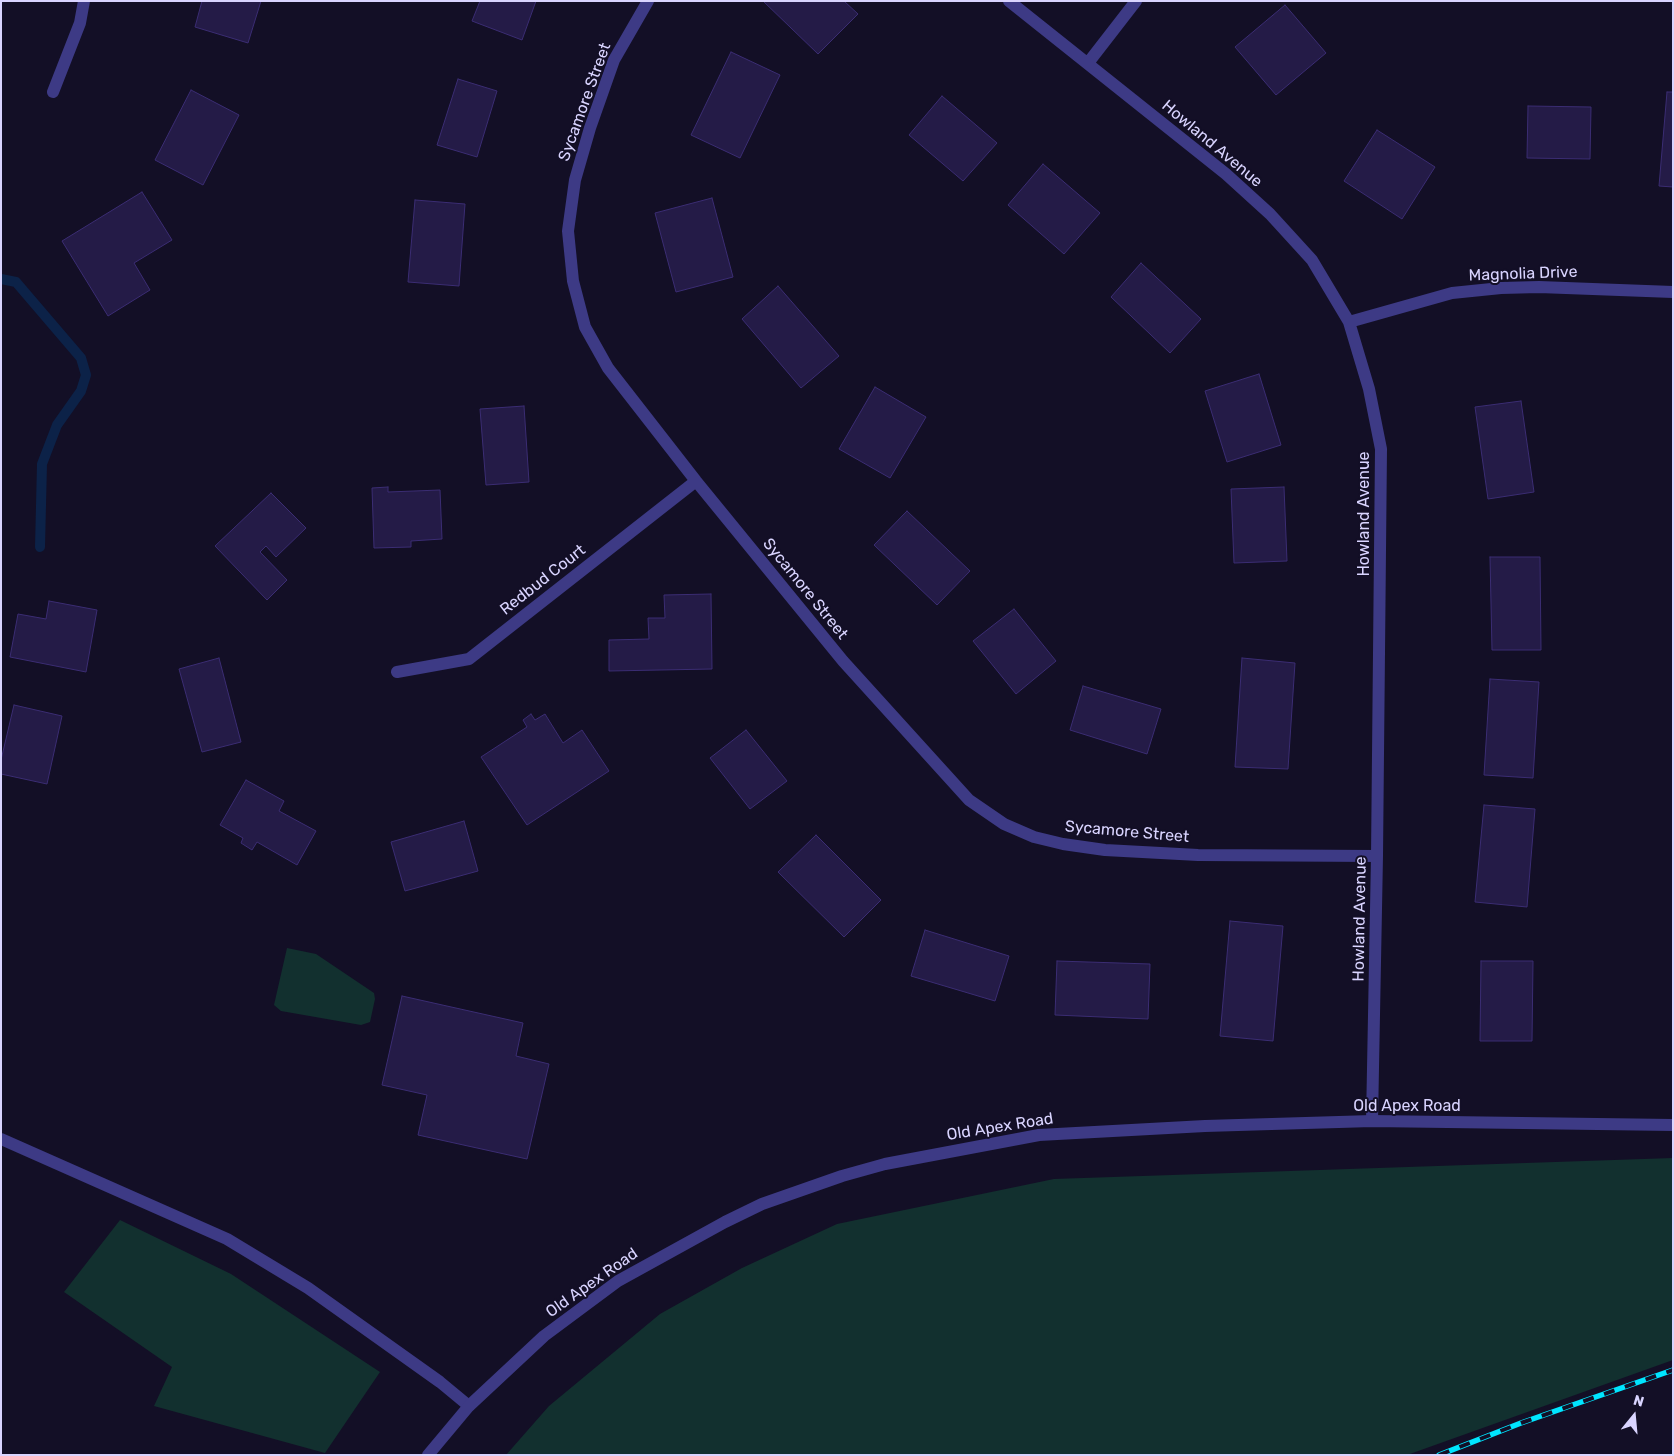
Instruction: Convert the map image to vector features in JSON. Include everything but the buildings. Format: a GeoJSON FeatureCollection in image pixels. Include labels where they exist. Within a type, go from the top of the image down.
{"type":"FeatureCollection","features":[{"type":"Feature","properties":{"kind":"street"},"geometry":{"type":"LineString","coordinates":[[53,92],[80,23],[84,1]]}},
{"type":"Feature","properties":{"kind":"street","name":"Sycamore Street"},"geometry":{"type":"LineString","coordinates":[[648,1],[614,60],[590,128],[575,180],[568,231],[573,280],[585,327],[608,368],[696,481],[856,676],[969,800],[1004,824],[1034,837],[1063,844],[1105,850],[1198,855],[1377,856]]}},
{"type":"Feature","properties":{"kind":"street","name":"Howland Avenue"},"geometry":{"type":"LineString","coordinates":[[1009,1],[1226,174],[1270,214],[1312,260],[1349,322],[1369,389],[1381,449],[1372,1122]]}},
{"type":"Feature","properties":{"kind":"street"},"geometry":{"type":"LineString","coordinates":[[1088,63],[1136,1]]}},
{"type":"Feature","properties":{"kind":"street","name":"Magnolia Drive"},"geometry":{"type":"LineString","coordinates":[[1349,322],[1452,293],[1501,288],[1540,287],[1673,292]]}},
{"type":"Feature","properties":{"kind":"street","name":"Redbud Court"},"geometry":{"type":"LineString","coordinates":[[397,672],[469,659],[696,481]]}},
{"type":"Feature","properties":{"kind":"street","name":"Old Apex Road"},"geometry":{"type":"LineString","coordinates":[[428,1455],[469,1406],[544,1336],[618,1281],[747,1211],[842,1176],[885,1164],[1039,1135],[1205,1126],[1372,1122],[1673,1125]]}},
{"type":"Feature","properties":{"kind":"street"},"geometry":{"type":"LineString","coordinates":[[1,1139],[227,1239],[308,1288],[440,1382],[469,1406]]}},
{"type":"Feature","properties":{"kind":"green space"},"geometry":{"type":"Polygon","coordinates":[[[287,948],[316,954],[374,993],[375,999],[370,1022],[361,1025],[281,1011],[274,1005],[287,948]]]}},
{"type":"Feature","properties":{"kind":"green space"},"geometry":{"type":"Polygon","coordinates":[[[1673,1158],[1673,1360],[1407,1455],[506,1455],[549,1406],[660,1314],[742,1268],[837,1224],[1054,1179],[1673,1158]]]}},
{"type":"Feature","properties":{"kind":"green space"},"geometry":{"type":"Polygon","coordinates":[[[120,1220],[231,1274],[380,1372],[325,1453],[154,1406],[172,1367],[64,1292],[120,1220]]]}},
{"type":"Feature","properties":{"kind":"waterway"},"geometry":{"type":"LineString","coordinates":[[1,279],[16,282],[81,358],[86,375],[81,391],[57,425],[42,464],[40,547]]}},
{"type":"Feature","properties":{"kind":"railway"},"geometry":{"type":"LineString","coordinates":[[1439,1455],[1521,1423],[1673,1370]]}}]}
